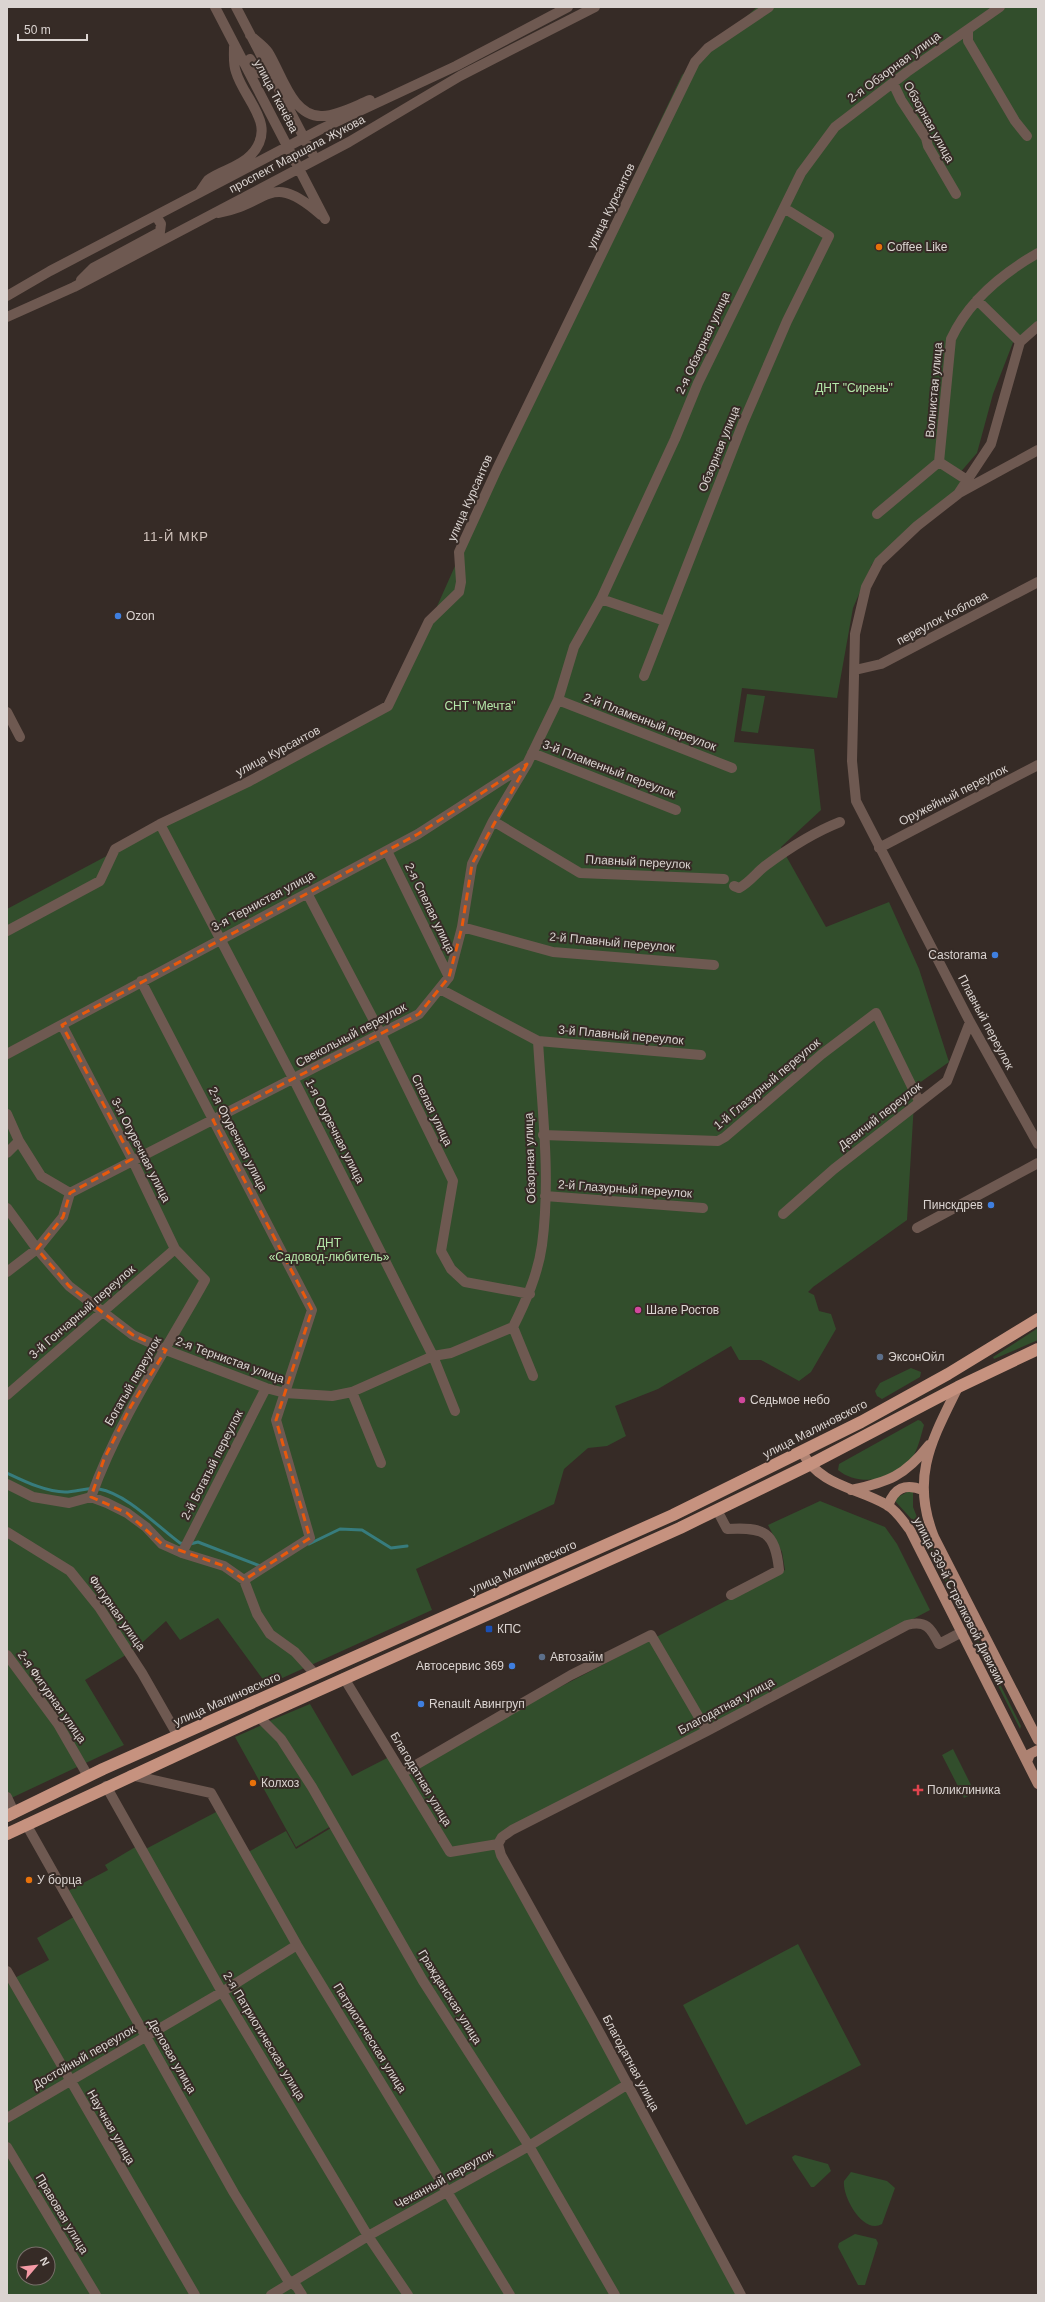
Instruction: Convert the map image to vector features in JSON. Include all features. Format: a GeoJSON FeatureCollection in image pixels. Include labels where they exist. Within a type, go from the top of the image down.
{"type":"FeatureCollection","features":[{"type":"Feature","properties":{"kind":"highway","name":"улица Малиновского"},"geometry":{"type":"LineString","coordinates":[[11,1814],[88,1776],[673,1515],[802,1452],[948,1374],[1038,1319]]}},
{"type":"Feature","properties":{"kind":"highway"},"geometry":{"type":"LineString","coordinates":[[7,1834],[106,1786],[717,1510],[809,1466],[958,1387],[1038,1349]]}},
{"type":"Feature","properties":{"kind":"main road","name":"улица 339-й Стрелковой Дивизии"},"geometry":{"type":"LineString","coordinates":[[958,1387],[932,1440],[923,1490],[926,1518],[934,1537],[1038,1740]]}},
{"type":"Feature","properties":{"kind":"main road"},"geometry":{"type":"LineString","coordinates":[[850,1490],[880,1484],[897,1477],[910,1468],[932,1440]]}},
{"type":"Feature","properties":{"kind":"main road","name":"улица 339-й Стрелковой Дивизии"},"geometry":{"type":"LineString","coordinates":[[802,1452],[809,1466],[831,1481],[888,1506],[899,1515],[910,1530],[1038,1784]]}},
{"type":"Feature","properties":{"kind":"main road"},"geometry":{"type":"LineString","coordinates":[[888,1506],[894,1492],[900,1488],[914,1487],[923,1490]]}},
{"type":"Feature","properties":{"kind":"main road"},"geometry":{"type":"LineString","coordinates":[[1014,1736],[1018,1739],[1026,1738],[1032,1728]]}},
{"type":"Feature","properties":{"kind":"main road"},"geometry":{"type":"LineString","coordinates":[[1027,1762],[1030,1754],[1038,1750]]}},
{"type":"Feature","properties":{"kind":"street","name":"улица Ткачёва"},"geometry":{"type":"LineString","coordinates":[[236,7],[315,159]]}},
{"type":"Feature","properties":{"kind":"street","name":"проспект Маршала Жукова"},"geometry":{"type":"LineString","coordinates":[[7,296],[50,271],[305,139],[456,66],[568,7]]}},
{"type":"Feature","properties":{"kind":"street","name":"проспект Маршала Жукова"},"geometry":{"type":"LineString","coordinates":[[7,317],[74,287],[299,168],[460,76],[595,7]]}},
{"type":"Feature","properties":{"kind":"street","name":"улица Курсантов"},"geometry":{"type":"LineString","coordinates":[[7,931],[100,881],[115,849],[160,824],[248,782],[388,706],[429,621],[459,592],[461,582],[460,552],[497,469],[695,62],[708,48],[769,7]]}},
{"type":"Feature","properties":{"kind":"street","name":"2-я Обзорная улица"},"geometry":{"type":"LineString","coordinates":[[526,764],[558,700],[574,647],[601,599],[672,445],[698,383],[801,173],[835,126],[1000,7]]}},
{"type":"Feature","properties":{"kind":"street","name":"улица Ткачёва"},"geometry":{"type":"LineString","coordinates":[[210,214],[232,211],[273,191],[283,192],[300,198],[325,219],[215,8]]}},
{"type":"Feature","properties":{"kind":"street"},"geometry":{"type":"LineString","coordinates":[[215,8],[231,24],[256,72],[261,73],[266,65]]}},
{"type":"Feature","properties":{"kind":"street"},"geometry":{"type":"LineString","coordinates":[[968,30],[968,41],[1015,121],[1027,136]]}},
{"type":"Feature","properties":{"kind":"street"},"geometry":{"type":"LineString","coordinates":[[250,35],[267,51],[299,107],[311,115],[334,114],[390,91],[400,92]]}},
{"type":"Feature","properties":{"kind":"street"},"geometry":{"type":"LineString","coordinates":[[197,195],[208,180],[242,163],[250,156],[256,148],[261,134],[260,119],[236,72],[234,43]]}},
{"type":"Feature","properties":{"kind":"street","name":"Обзорная улица"},"geometry":{"type":"LineString","coordinates":[[893,83],[901,100],[926,138],[928,146],[956,194]]}},
{"type":"Feature","properties":{"kind":"street","name":"Обзорная улица"},"geometry":{"type":"LineString","coordinates":[[644,676],[743,423],[787,321],[829,236],[784,208]]}},
{"type":"Feature","properties":{"kind":"street"},"geometry":{"type":"LineString","coordinates":[[74,287],[93,268],[160,232],[161,224],[156,216]]}},
{"type":"Feature","properties":{"kind":"street","name":"Волнистая улица"},"geometry":{"type":"LineString","coordinates":[[939,462],[951,340],[958,324],[977,300],[1006,274],[1038,253]]}},
{"type":"Feature","properties":{"kind":"street"},"geometry":{"type":"LineString","coordinates":[[977,300],[1020,342]]}},
{"type":"Feature","properties":{"kind":"street"},"geometry":{"type":"LineString","coordinates":[[958,494],[991,444],[1020,342],[1038,326]]}},
{"type":"Feature","properties":{"kind":"street"},"geometry":{"type":"LineString","coordinates":[[958,494],[1038,450]]}},
{"type":"Feature","properties":{"kind":"street"},"geometry":{"type":"LineString","coordinates":[[877,514],[939,462],[966,480]]}},
{"type":"Feature","properties":{"kind":"street","name":"Плавный переулок"},"geometry":{"type":"LineString","coordinates":[[958,494],[917,526],[879,562],[866,586],[854,634],[855,670],[852,761],[856,801],[970,1022],[1038,1144]]}},
{"type":"Feature","properties":{"kind":"street","name":"переулок Коблова"},"geometry":{"type":"LineString","coordinates":[[855,670],[882,664],[1038,582]]}},
{"type":"Feature","properties":{"kind":"street"},"geometry":{"type":"LineString","coordinates":[[601,599],[665,621]]}},
{"type":"Feature","properties":{"kind":"street","name":"2-й Пламенный переулок"},"geometry":{"type":"LineString","coordinates":[[558,700],[732,768]]}},
{"type":"Feature","properties":{"kind":"street"},"geometry":{"type":"LineString","coordinates":[[7,712],[20,737]]}},
{"type":"Feature","properties":{"kind":"street","name":"3-й Пламенный переулок"},"geometry":{"type":"LineString","coordinates":[[532,753],[676,810]]}},
{"type":"Feature","properties":{"kind":"street","name":"Свекольный переулок"},"geometry":{"type":"LineString","coordinates":[[70,1193],[132,1159],[294,1080],[419,1014],[449,977],[462,927],[472,864],[493,821],[526,764]]}},
{"type":"Feature","properties":{"kind":"street","name":"3-я Тернистая улица"},"geometry":{"type":"LineString","coordinates":[[7,1054],[221,938],[307,894],[418,834],[526,764]]}},
{"type":"Feature","properties":{"kind":"street","name":"Оружейный переулок"},"geometry":{"type":"LineString","coordinates":[[879,848],[1038,765]]}},
{"type":"Feature","properties":{"kind":"street","name":"Плавный переулок"},"geometry":{"type":"LineString","coordinates":[[493,821],[580,873],[724,879]]}},
{"type":"Feature","properties":{"kind":"street"},"geometry":{"type":"LineString","coordinates":[[734,886],[739,888],[745,885],[764,867],[812,833],[840,822]]}},
{"type":"Feature","properties":{"kind":"street","name":"1-я Огуречная улица"},"geometry":{"type":"LineString","coordinates":[[160,824],[294,1080],[433,1356],[455,1411]]}},
{"type":"Feature","properties":{"kind":"street","name":"2-я Спелая улица"},"geometry":{"type":"LineString","coordinates":[[387,850],[449,977]]}},
{"type":"Feature","properties":{"kind":"street","name":"Спелая улица"},"geometry":{"type":"LineString","coordinates":[[307,894],[381,1034],[452,1180],[441,1250],[451,1269],[465,1282],[530,1294]]}},
{"type":"Feature","properties":{"kind":"street","name":"2-й Плавный переулок"},"geometry":{"type":"LineString","coordinates":[[462,927],[553,952],[714,964]]}},
{"type":"Feature","properties":{"kind":"street","name":"2-я Огуречная улица"},"geometry":{"type":"LineString","coordinates":[[141,981],[312,1310],[285,1393]]}},
{"type":"Feature","properties":{"kind":"street"},"geometry":{"type":"LineString","coordinates":[[440,989],[538,1041]]}},
{"type":"Feature","properties":{"kind":"street","name":"1-й Глазурный переулок"},"geometry":{"type":"LineString","coordinates":[[543,1135],[718,1141],[725,1137],[822,1054],[876,1013],[919,1101]]}},
{"type":"Feature","properties":{"kind":"street","name":"Девичий переулок"},"geometry":{"type":"LineString","coordinates":[[783,1214],[834,1169],[919,1101],[947,1081],[970,1022]]}},
{"type":"Feature","properties":{"kind":"street","name":"3-я Огуречная улица"},"geometry":{"type":"LineString","coordinates":[[62,1025],[132,1159],[175,1249],[205,1280]]}},
{"type":"Feature","properties":{"kind":"street","name":"Обзорная улица"},"geometry":{"type":"LineString","coordinates":[[513,1328],[530,1294],[542,1246],[545,1196],[538,1041]]}},
{"type":"Feature","properties":{"kind":"street","name":"3-й Плавный переулок"},"geometry":{"type":"LineString","coordinates":[[538,1041],[701,1055]]}},
{"type":"Feature","properties":{"kind":"street"},"geometry":{"type":"LineString","coordinates":[[7,1114],[19,1141],[41,1176],[70,1193],[64,1217],[36,1249],[7,1272]]}},
{"type":"Feature","properties":{"kind":"street"},"geometry":{"type":"LineString","coordinates":[[7,1153],[19,1141]]}},
{"type":"Feature","properties":{"kind":"street"},"geometry":{"type":"LineString","coordinates":[[917,1228],[1038,1163]]}},
{"type":"Feature","properties":{"kind":"street","name":"2-й Глазурный переулок"},"geometry":{"type":"LineString","coordinates":[[545,1196],[703,1208]]}},
{"type":"Feature","properties":{"kind":"street","name":"2-я Тернистая улица"},"geometry":{"type":"LineString","coordinates":[[7,1208],[36,1249],[69,1286],[133,1335],[166,1350],[266,1388],[285,1393],[332,1396],[352,1392],[433,1356],[451,1353],[513,1328]]}},
{"type":"Feature","properties":{"kind":"street","name":"3-й Гончарный переулок"},"geometry":{"type":"LineString","coordinates":[[7,1395],[175,1249]]}},
{"type":"Feature","properties":{"kind":"street","name":"Богатый переулок"},"geometry":{"type":"LineString","coordinates":[[90,1497],[104,1460],[130,1406],[166,1350],[205,1280]]}},
{"type":"Feature","properties":{"kind":"street"},"geometry":{"type":"LineString","coordinates":[[513,1328],[533,1376]]}},
{"type":"Feature","properties":{"kind":"street","name":"2-й Богатый переулок"},"geometry":{"type":"LineString","coordinates":[[182,1553],[266,1388]]}},
{"type":"Feature","properties":{"kind":"street"},"geometry":{"type":"LineString","coordinates":[[352,1392],[381,1463]]}},
{"type":"Feature","properties":{"kind":"street"},"geometry":{"type":"LineString","coordinates":[[244,1580],[310,1538],[276,1420],[285,1393]]}},
{"type":"Feature","properties":{"kind":"street"},"geometry":{"type":"LineString","coordinates":[[7,1484],[33,1497],[68,1503],[90,1497],[127,1513],[146,1527],[162,1544],[182,1553],[224,1566],[244,1580],[257,1614],[270,1634],[295,1652],[316,1675]]}},
{"type":"Feature","properties":{"kind":"street"},"geometry":{"type":"LineString","coordinates":[[717,1510],[727,1529],[752,1528],[763,1532],[771,1540],[777,1551],[779,1570],[731,1595]]}},
{"type":"Feature","properties":{"kind":"street","name":"Фигурная улица"},"geometry":{"type":"LineString","coordinates":[[7,1532],[70,1571],[99,1607],[142,1672],[178,1736]]}},
{"type":"Feature","properties":{"kind":"street","name":"Благодатная улица"},"geometry":{"type":"LineString","coordinates":[[741,2295],[628,2084],[501,1855],[498,1844],[502,1837],[512,1830],[707,1731],[907,1625],[916,1622],[932,1630],[939,1644],[962,1632]]}},
{"type":"Feature","properties":{"kind":"street"},"geometry":{"type":"LineString","coordinates":[[402,1773],[572,1675],[651,1635],[707,1731]]}},
{"type":"Feature","properties":{"kind":"street","name":"2-я Фигурная улица"},"geometry":{"type":"LineString","coordinates":[[7,1655],[58,1724],[88,1776]]}},
{"type":"Feature","properties":{"kind":"street","name":"Благодатная улица"},"geometry":{"type":"LineString","coordinates":[[344,1678],[450,1852],[498,1844]]}},
{"type":"Feature","properties":{"kind":"street","name":"Гражданская улица"},"geometry":{"type":"LineString","coordinates":[[259,1717],[281,1740],[312,1787],[423,1981],[529,2146],[615,2295]]}},
{"type":"Feature","properties":{"kind":"street","name":"Патриотическая улица"},"geometry":{"type":"LineString","coordinates":[[131,1775],[211,1793],[297,1945],[448,2190],[510,2295]]}},
{"type":"Feature","properties":{"kind":"street","name":"2-я Патриотическая улица"},"geometry":{"type":"LineString","coordinates":[[106,1786],[222,1992],[368,2236],[408,2295]]}},
{"type":"Feature","properties":{"kind":"street"},"geometry":{"type":"LineString","coordinates":[[7,1797],[11,1814]]}},
{"type":"Feature","properties":{"kind":"street","name":"Деловая улица"},"geometry":{"type":"LineString","coordinates":[[26,1824],[145,2036],[210,2146],[234,2193],[287,2279],[302,2295]]}},
{"type":"Feature","properties":{"kind":"street","name":"Достойный переулок"},"geometry":{"type":"LineString","coordinates":[[7,2118],[69,2080],[222,1992],[297,1945]]}},
{"type":"Feature","properties":{"kind":"street","name":"Научная улица"},"geometry":{"type":"LineString","coordinates":[[7,1971],[195,2295]]}},
{"type":"Feature","properties":{"kind":"street","name":"Чеканный переулок"},"geometry":{"type":"LineString","coordinates":[[271,2295],[368,2236],[529,2146],[628,2084]]}},
{"type":"Feature","properties":{"kind":"street","name":"Правовая улица"},"geometry":{"type":"LineString","coordinates":[[7,2147],[96,2295]]}},
{"type":"Feature","properties":{"kind":"highlighted area"},"geometry":{"type":"Polygon","coordinates":[[[527,764],[472,864],[462,927],[449,977],[419,1014],[213,1120],[312,1310],[276,1420],[310,1538],[244,1580],[224,1566],[162,1544],[127,1513],[91,1497],[104,1459],[131,1406],[166,1350],[133,1335],[102,1312],[69,1286],[37,1249],[63,1217],[70,1193],[132,1159],[62,1025],[418,834],[527,764]]]}},
{"type":"Feature","properties":{"kind":"green space"},"geometry":{"type":"Polygon","coordinates":[[[757,7],[1038,7],[1038,324],[1014,340],[993,394],[977,453],[958,475],[962,487],[872,564],[853,608],[837,698],[742,688],[734,742],[814,749],[821,810],[781,847],[826,927],[889,902],[919,969],[949,1062],[915,1086],[907,1220],[808,1292],[814,1295],[819,1311],[831,1314],[836,1329],[811,1372],[799,1381],[761,1360],[739,1360],[731,1346],[658,1389],[615,1406],[626,1436],[607,1446],[588,1448],[564,1469],[554,1504],[416,1569],[432,1610],[267,1685],[218,1618],[180,1640],[166,1621],[134,1650],[85,1680],[124,1745],[7,1800],[7,909],[394,703],[553,346],[682,75],[757,7]]]}},
{"type":"Feature","properties":{"kind":"green space"},"geometry":{"type":"Polygon","coordinates":[[[747,694],[765,696],[758,733],[741,731],[747,694]]]}},
{"type":"Feature","properties":{"kind":"green space"},"geometry":{"type":"Polygon","coordinates":[[[1038,1328],[1038,1340],[994,1359],[993,1357],[1038,1328]]]}},
{"type":"Feature","properties":{"kind":"green space"},"geometry":{"type":"Polygon","coordinates":[[[911,1368],[921,1372],[920,1377],[882,1399],[877,1396],[875,1391],[880,1383],[911,1368]]]}},
{"type":"Feature","properties":{"kind":"green space"},"geometry":{"type":"Polygon","coordinates":[[[918,1420],[924,1425],[918,1446],[907,1465],[892,1475],[873,1480],[864,1480],[846,1475],[838,1470],[839,1464],[918,1420]]]}},
{"type":"Feature","properties":{"kind":"green space"},"geometry":{"type":"Polygon","coordinates":[[[909,1491],[913,1492],[913,1507],[919,1522],[1021,1726],[1020,1729],[916,1524],[895,1501],[898,1497],[909,1491]]]}},
{"type":"Feature","properties":{"kind":"green space"},"geometry":{"type":"Polygon","coordinates":[[[820,1501],[885,1527],[897,1544],[930,1610],[492,1842],[738,2295],[7,2295],[7,1982],[49,1960],[37,1938],[79,1914],[66,1892],[108,1870],[105,1865],[137,1846],[140,1852],[218,1811],[243,1855],[286,1831],[296,1849],[336,1825],[267,1722],[310,1704],[352,1776],[389,1757],[401,1778],[537,1699],[785,1570],[782,1552],[768,1525],[820,1501]]]}},
{"type":"Feature","properties":{"kind":"green space"},"geometry":{"type":"Polygon","coordinates":[[[262,1725],[280,1743],[331,1826],[296,1847],[235,1737],[262,1725]]]}},
{"type":"Feature","properties":{"kind":"green space"},"geometry":{"type":"Polygon","coordinates":[[[953,1749],[975,1793],[964,1798],[942,1755],[953,1749]]]}},
{"type":"Feature","properties":{"kind":"green space"},"geometry":{"type":"Polygon","coordinates":[[[798,1944],[861,2065],[746,2125],[683,2005],[798,1944]]]}},
{"type":"Feature","properties":{"kind":"green space"},"geometry":{"type":"Polygon","coordinates":[[[795,2155],[828,2164],[831,2171],[814,2187],[811,2187],[793,2160],[792,2157],[795,2155]]]}},
{"type":"Feature","properties":{"kind":"green space"},"geometry":{"type":"Polygon","coordinates":[[[851,2172],[887,2181],[895,2188],[882,2224],[875,2226],[868,2224],[861,2219],[850,2204],[846,2196],[844,2181],[851,2172]]]}},
{"type":"Feature","properties":{"kind":"green space"},"geometry":{"type":"Polygon","coordinates":[[[855,2234],[876,2239],[878,2243],[865,2285],[858,2285],[838,2247],[839,2243],[855,2234]]]}},
{"type":"Feature","properties":{"kind":"waterway"},"geometry":{"type":"LineString","coordinates":[[7,1473],[35,1486],[58,1492],[86,1489],[99,1489],[110,1492],[131,1504],[180,1543],[185,1544]]}},
{"type":"Feature","properties":{"kind":"waterway"},"geometry":{"type":"LineString","coordinates":[[309,1544],[340,1529],[362,1530],[391,1548],[407,1546]]}},
{"type":"Feature","properties":{"kind":"waterway"},"geometry":{"type":"LineString","coordinates":[[190,1544],[198,1542],[260,1566]]}},
{"type":"Feature","properties":{"kind":"place","name":"Coffee Like"},"geometry":{"type":"Point","coordinates":[879,247]}},
{"type":"Feature","properties":{"kind":"place","name":"Ozon"},"geometry":{"type":"Point","coordinates":[118,616]}},
{"type":"Feature","properties":{"kind":"place","name":"Castorama"},"geometry":{"type":"Point","coordinates":[995,955]}},
{"type":"Feature","properties":{"kind":"place","name":"Пинскдрев"},"geometry":{"type":"Point","coordinates":[991,1205]}},
{"type":"Feature","properties":{"kind":"place","name":"Шале Ростов"},"geometry":{"type":"Point","coordinates":[638,1310]}},
{"type":"Feature","properties":{"kind":"place","name":"ЭксонОйл"},"geometry":{"type":"Point","coordinates":[880,1357]}},
{"type":"Feature","properties":{"kind":"place","name":"Седьмое небо"},"geometry":{"type":"Point","coordinates":[742,1400]}},
{"type":"Feature","properties":{"kind":"place","name":"КПС"},"geometry":{"type":"Point","coordinates":[489,1629]}},
{"type":"Feature","properties":{"kind":"place","name":"Автозайм"},"geometry":{"type":"Point","coordinates":[542,1657]}},
{"type":"Feature","properties":{"kind":"place","name":"Автосервис 369"},"geometry":{"type":"Point","coordinates":[512,1666]}},
{"type":"Feature","properties":{"kind":"place","name":"Renault Авингруп"},"geometry":{"type":"Point","coordinates":[421,1704]}},
{"type":"Feature","properties":{"kind":"place","name":"Колхоз"},"geometry":{"type":"Point","coordinates":[253,1783]}},
{"type":"Feature","properties":{"kind":"place","name":"Поликлиника"},"geometry":{"type":"Point","coordinates":[918,1790]}},
{"type":"Feature","properties":{"kind":"place","name":"У борца"},"geometry":{"type":"Point","coordinates":[29,1880]}},
{"type":"Feature","properties":{"kind":"district","name":"11-Й МКР"},"geometry":{"type":"Point","coordinates":[176,536]}},
{"type":"Feature","properties":{"kind":"park label","name":"ДНТ \"Сирень\""},"geometry":{"type":"Point","coordinates":[854,388]}},
{"type":"Feature","properties":{"kind":"park label","name":"СНТ \"Мечта\""},"geometry":{"type":"Point","coordinates":[480,706]}},
{"type":"Feature","properties":{"kind":"park label","name":"ДНТ «Садовод-любитель»"},"geometry":{"type":"Point","coordinates":[329,1250]}}]}
